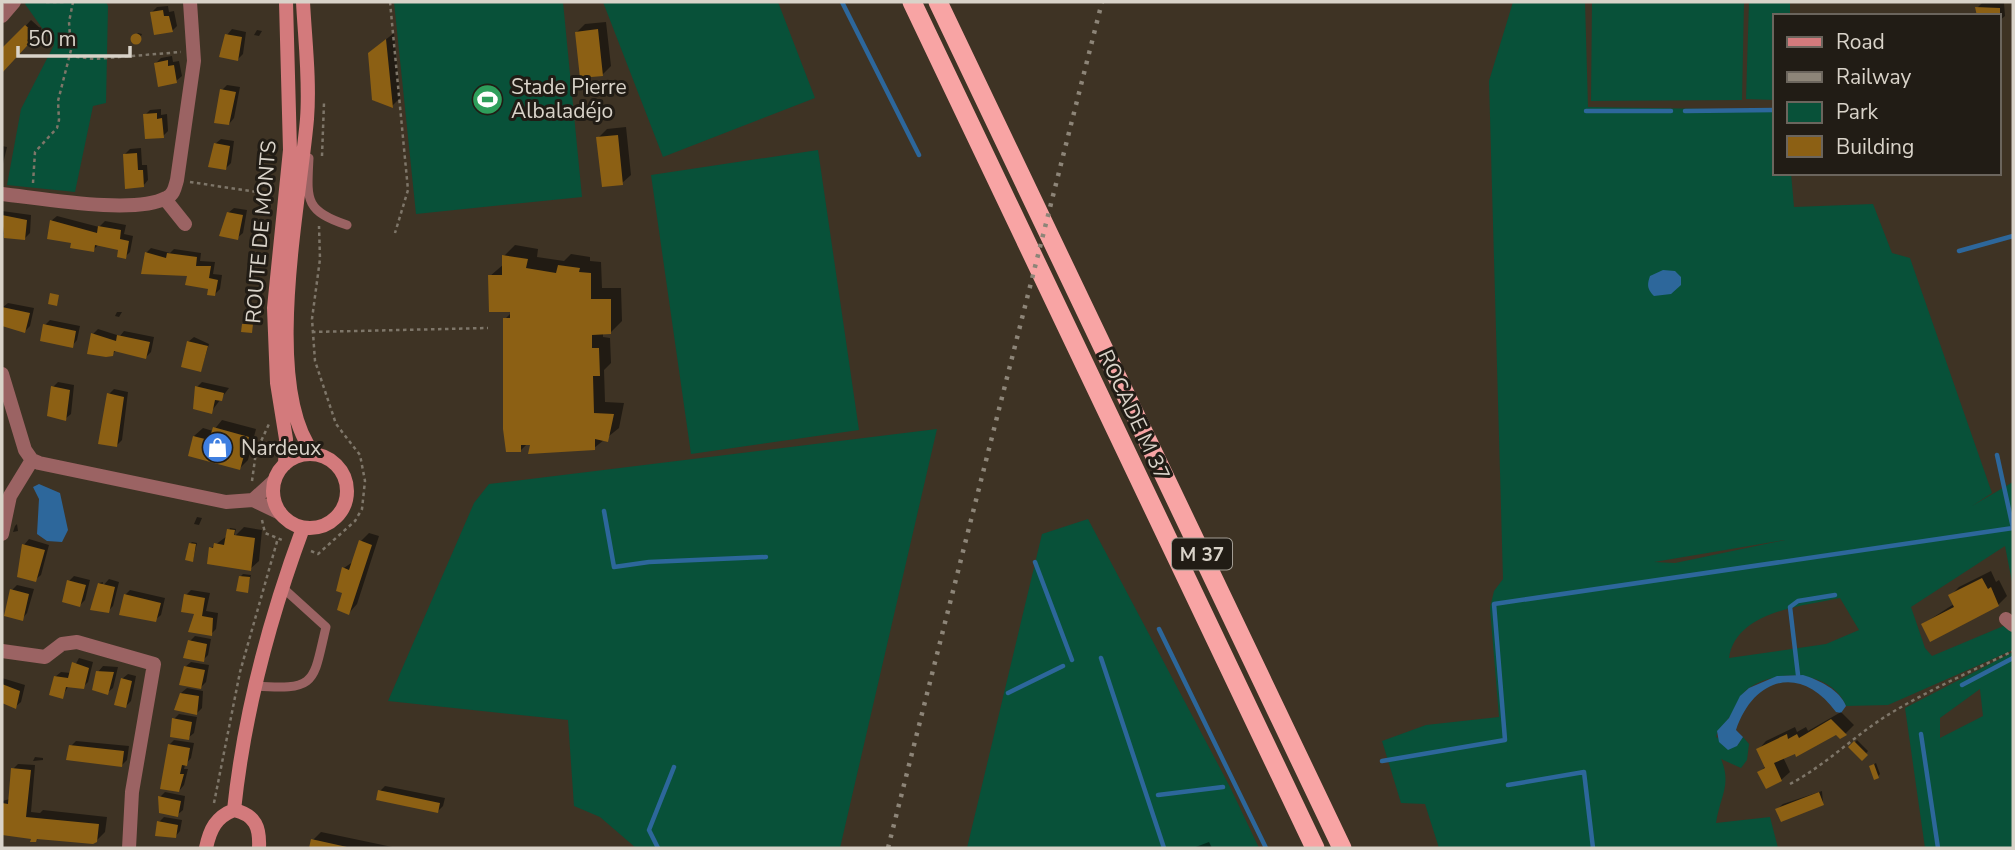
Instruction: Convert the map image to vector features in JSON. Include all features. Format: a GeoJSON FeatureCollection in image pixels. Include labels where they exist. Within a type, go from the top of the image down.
{"type":"FeatureCollection","features":[{"type":"Feature","properties":{"kind":"highway","name":"ROCADE M 37"},"geometry":{"type":"LineString","coordinates":[[938,2],[1342,848]]}},
{"type":"Feature","properties":{"kind":"highway","name":"ROCADE M 37"},"geometry":{"type":"LineString","coordinates":[[914,6],[1315,848]]}},
{"type":"Feature","properties":{"kind":"main road","name":"ROUTE DE MONTS"},"geometry":{"type":"LineString","coordinates":[[285,464],[286,439],[278,383],[274,308],[290,150],[286,2]]}},
{"type":"Feature","properties":{"kind":"main road","name":"ROUTE DE MONTS"},"geometry":{"type":"LineString","coordinates":[[303,2],[307,118],[290,257],[287,330],[296,416],[307,445],[314,454]]}},
{"type":"Feature","properties":{"kind":"main road"},"geometry":{"type":"LineString","coordinates":[[304,454],[314,454],[337,465],[347,486],[347,498],[343,509],[326,525],[303,528],[280,513],[273,495],[274,481],[285,464],[304,454]]}},
{"type":"Feature","properties":{"kind":"main road"},"geometry":{"type":"LineString","coordinates":[[234,810],[256,686],[303,528]]}},
{"type":"Feature","properties":{"kind":"main road"},"geometry":{"type":"LineString","coordinates":[[206,848],[213,825],[222,815],[234,810],[252,817],[258,827],[259,848]]}},
{"type":"Feature","properties":{"kind":"street"},"geometry":{"type":"LineString","coordinates":[[2,16],[14,2]]}},
{"type":"Feature","properties":{"kind":"street"},"geometry":{"type":"LineString","coordinates":[[2,194],[107,204],[165,199],[171,195],[177,180],[194,51],[190,2]]}},
{"type":"Feature","properties":{"kind":"street"},"geometry":{"type":"LineString","coordinates":[[165,199],[185,224]]}},
{"type":"Feature","properties":{"kind":"street"},"geometry":{"type":"LineString","coordinates":[[2,374],[32,460]]}},
{"type":"Feature","properties":{"kind":"street"},"geometry":{"type":"LineString","coordinates":[[2,534],[6,495],[32,460]]}},
{"type":"Feature","properties":{"kind":"street"},"geometry":{"type":"LineString","coordinates":[[32,460],[218,501],[253,500],[280,513]]}},
{"type":"Feature","properties":{"kind":"street"},"geometry":{"type":"LineString","coordinates":[[253,500],[274,481]]}},
{"type":"Feature","properties":{"kind":"street"},"geometry":{"type":"LineString","coordinates":[[2,651],[45,657],[62,644],[78,642],[154,664],[132,792],[129,848]]}},
{"type":"Feature","properties":{"kind":"lane"},"geometry":{"type":"LineString","coordinates":[[307,118],[308,200],[319,214],[346,225]]}},
{"type":"Feature","properties":{"kind":"lane"},"geometry":{"type":"LineString","coordinates":[[256,686],[301,687],[316,671],[326,627],[283,588]]}},
{"type":"Feature","properties":{"kind":"path"},"geometry":{"type":"LineString","coordinates":[[46,2],[66,2]]}},
{"type":"Feature","properties":{"kind":"path"},"geometry":{"type":"LineString","coordinates":[[33,197],[34,157],[39,146],[57,128],[58,100],[71,44],[69,22],[73,2]]}},
{"type":"Feature","properties":{"kind":"path"},"geometry":{"type":"LineString","coordinates":[[390,2],[408,190],[395,233]]}},
{"type":"Feature","properties":{"kind":"path"},"geometry":{"type":"LineString","coordinates":[[69,55],[95,59],[194,51]]}},
{"type":"Feature","properties":{"kind":"path"},"geometry":{"type":"LineString","coordinates":[[321,162],[323,97]]}},
{"type":"Feature","properties":{"kind":"path"},"geometry":{"type":"LineString","coordinates":[[177,180],[275,195]]}},
{"type":"Feature","properties":{"kind":"path"},"geometry":{"type":"LineString","coordinates":[[318,554],[355,522],[362,509],[365,481],[360,455],[336,424],[315,361],[312,332],[320,259],[319,214]]}},
{"type":"Feature","properties":{"kind":"path"},"geometry":{"type":"LineString","coordinates":[[312,332],[488,328]]}},
{"type":"Feature","properties":{"kind":"path"},"geometry":{"type":"LineString","coordinates":[[211,809],[217,795],[222,752],[240,672],[278,538]]}},
{"type":"Feature","properties":{"kind":"path"},"geometry":{"type":"LineString","coordinates":[[1790,784],[1819,768],[1862,732],[1901,707],[2013,650]]}},
{"type":"Feature","properties":{"kind":"green space"},"geometry":{"type":"Polygon","coordinates":[[[26,2],[106,2],[108,6],[106,103],[93,106],[75,192],[7,185],[21,109],[54,45],[26,2]]]}},
{"type":"Feature","properties":{"kind":"green space","name":"Stade Pierre Albaladéjo"},"geometry":{"type":"Polygon","coordinates":[[[394,2],[563,2],[582,197],[416,214],[394,2]]]}},
{"type":"Feature","properties":{"kind":"green space"},"geometry":{"type":"Polygon","coordinates":[[[603,2],[778,2],[815,98],[663,157],[603,2]]]}},
{"type":"Feature","properties":{"kind":"green space"},"geometry":{"type":"Polygon","coordinates":[[[1513,2],[1585,2],[1588,107],[1773,110],[1773,175],[1791,175],[1794,207],[1873,204],[1892,253],[1910,258],[1992,493],[1972,506],[2013,482],[2013,587],[2005,546],[1911,607],[1925,648],[1932,656],[2013,622],[2013,650],[1888,705],[1846,706],[1839,694],[1829,686],[1803,676],[1774,677],[1745,691],[1716,737],[1737,746],[1743,737],[1749,744],[1747,760],[1741,768],[1721,759],[1725,784],[1716,823],[1770,817],[1778,848],[1439,848],[1425,804],[1401,803],[1382,741],[1426,725],[1499,717],[1490,608],[1494,591],[1503,579],[1489,81],[1513,2]],[[1785,540],[1654,562],[1675,563],[1785,540]],[[1840,598],[1790,608],[1757,620],[1744,630],[1734,642],[1729,658],[1826,644],[1859,630],[1840,598]]]}},
{"type":"Feature","properties":{"kind":"green space"},"geometry":{"type":"Polygon","coordinates":[[[1592,2],[1744,2],[1742,100],[1591,101],[1592,2]]]}},
{"type":"Feature","properties":{"kind":"green space"},"geometry":{"type":"Polygon","coordinates":[[[1749,2],[1790,2],[1790,14],[1773,14],[1773,100],[1746,99],[1749,2]]]}},
{"type":"Feature","properties":{"kind":"green space"},"geometry":{"type":"Polygon","coordinates":[[[818,150],[859,430],[691,454],[651,175],[818,150]]]}},
{"type":"Feature","properties":{"kind":"green space"},"geometry":{"type":"Polygon","coordinates":[[[937,429],[840,848],[636,848],[600,817],[574,806],[568,720],[388,701],[474,503],[489,484],[937,429]]]}},
{"type":"Feature","properties":{"kind":"green space"},"geometry":{"type":"Polygon","coordinates":[[[1088,519],[1230,787],[1259,848],[967,848],[1042,534],[1088,519]]]}},
{"type":"Feature","properties":{"kind":"green space"},"geometry":{"type":"Polygon","coordinates":[[[2013,652],[2013,848],[1925,848],[1905,708],[2013,652]],[[1980,689],[1940,718],[1940,738],[1983,716],[1980,689]]]}},
{"type":"Feature","properties":{"kind":"water"},"geometry":{"type":"Polygon","coordinates":[[[1663,270],[1675,271],[1681,277],[1681,285],[1671,294],[1654,296],[1648,287],[1650,276],[1663,270]]]}},
{"type":"Feature","properties":{"kind":"water"},"geometry":{"type":"Polygon","coordinates":[[[39,484],[60,493],[68,530],[62,542],[47,541],[37,534],[39,499],[33,487],[39,484]]]}},
{"type":"Feature","properties":{"kind":"water"},"geometry":{"type":"Polygon","coordinates":[[[1803,675],[1822,683],[1839,695],[1846,706],[1841,713],[1836,712],[1808,687],[1780,683],[1766,688],[1744,712],[1736,730],[1743,737],[1737,746],[1728,750],[1719,742],[1717,731],[1729,718],[1740,696],[1749,688],[1777,676],[1803,675]]]}},
{"type":"Feature","properties":{"kind":"building"},"geometry":{"type":"Polygon","coordinates":[[[1975,7],[2000,8],[2000,14],[1977,14],[1975,7]]]}},
{"type":"Feature","properties":{"kind":"building"},"geometry":{"type":"Polygon","coordinates":[[[163,10],[164,16],[169,16],[173,32],[154,35],[150,12],[163,10]]]}},
{"type":"Feature","properties":{"kind":"building"},"geometry":{"type":"Polygon","coordinates":[[[25,25],[37,35],[2,73],[2,48],[25,25]]]}},
{"type":"Feature","properties":{"kind":"building"},"geometry":{"type":"Polygon","coordinates":[[[598,29],[603,76],[580,78],[575,32],[598,29]]]}},
{"type":"Feature","properties":{"kind":"building"},"geometry":{"type":"Polygon","coordinates":[[[136,33],[142,39],[136,45],[130,39],[136,33]]]}},
{"type":"Feature","properties":{"kind":"building"},"geometry":{"type":"Polygon","coordinates":[[[225,34],[242,37],[238,61],[219,57],[225,34]]]}},
{"type":"Feature","properties":{"kind":"building"},"geometry":{"type":"Polygon","coordinates":[[[386,39],[393,108],[372,100],[368,53],[386,39]]]}},
{"type":"Feature","properties":{"kind":"building"},"geometry":{"type":"Polygon","coordinates":[[[168,60],[168,66],[174,65],[177,83],[158,87],[154,63],[168,60]]]}},
{"type":"Feature","properties":{"kind":"building"},"geometry":{"type":"Polygon","coordinates":[[[220,89],[236,92],[229,125],[214,123],[220,89]]]}},
{"type":"Feature","properties":{"kind":"building"},"geometry":{"type":"Polygon","coordinates":[[[157,113],[157,119],[162,118],[164,138],[145,139],[143,114],[157,113]]]}},
{"type":"Feature","properties":{"kind":"building"},"geometry":{"type":"Polygon","coordinates":[[[618,135],[623,185],[602,187],[596,137],[618,135]]]}},
{"type":"Feature","properties":{"kind":"building"},"geometry":{"type":"Polygon","coordinates":[[[214,143],[230,146],[226,170],[208,167],[214,143]]]}},
{"type":"Feature","properties":{"kind":"building"},"geometry":{"type":"Polygon","coordinates":[[[137,153],[138,170],[143,170],[144,187],[125,189],[123,154],[137,153]]]}},
{"type":"Feature","properties":{"kind":"building"},"geometry":{"type":"Polygon","coordinates":[[[227,212],[243,215],[238,240],[219,236],[227,212]]]}},
{"type":"Feature","properties":{"kind":"building"},"geometry":{"type":"Polygon","coordinates":[[[2,215],[27,220],[25,240],[4,238],[2,215]]]}},
{"type":"Feature","properties":{"kind":"building"},"geometry":{"type":"Polygon","coordinates":[[[50,220],[97,233],[98,226],[121,230],[120,239],[129,241],[126,259],[117,257],[118,250],[95,245],[94,252],[70,248],[71,243],[47,239],[50,220]]]}},
{"type":"Feature","properties":{"kind":"building"},"geometry":{"type":"Polygon","coordinates":[[[145,252],[166,258],[167,253],[197,257],[196,266],[211,266],[209,278],[218,280],[215,296],[207,295],[208,289],[185,285],[187,276],[141,274],[145,252]]]}},
{"type":"Feature","properties":{"kind":"building"},"geometry":{"type":"Polygon","coordinates":[[[502,255],[528,259],[526,268],[556,273],[558,265],[580,268],[579,272],[591,273],[591,299],[611,299],[611,334],[592,335],[592,348],[599,348],[600,376],[593,376],[594,413],[614,414],[608,442],[595,439],[595,450],[528,454],[530,445],[521,445],[521,452],[506,452],[503,429],[503,318],[510,318],[510,312],[489,312],[488,275],[502,275],[502,255]]]}},
{"type":"Feature","properties":{"kind":"building"},"geometry":{"type":"Polygon","coordinates":[[[50,293],[59,295],[57,306],[48,304],[50,293]]]}},
{"type":"Feature","properties":{"kind":"building"},"geometry":{"type":"Polygon","coordinates":[[[2,307],[30,313],[25,333],[2,326],[2,307]]]}},
{"type":"Feature","properties":{"kind":"building"},"geometry":{"type":"Polygon","coordinates":[[[43,324],[76,331],[73,348],[40,341],[43,324]]]}},
{"type":"Feature","properties":{"kind":"building"},"geometry":{"type":"Polygon","coordinates":[[[242,324],[253,324],[252,333],[241,332],[242,324]]]}},
{"type":"Feature","properties":{"kind":"building"},"geometry":{"type":"Polygon","coordinates":[[[91,333],[116,341],[117,335],[150,342],[146,359],[114,351],[113,356],[106,357],[87,354],[91,333]]]}},
{"type":"Feature","properties":{"kind":"building"},"geometry":{"type":"Polygon","coordinates":[[[187,341],[208,346],[201,372],[181,367],[187,341]]]}},
{"type":"Feature","properties":{"kind":"building"},"geometry":{"type":"Polygon","coordinates":[[[51,386],[70,390],[66,421],[47,416],[51,386]]]}},
{"type":"Feature","properties":{"kind":"building"},"geometry":{"type":"Polygon","coordinates":[[[195,386],[224,393],[222,401],[215,400],[212,414],[193,409],[195,386]]]}},
{"type":"Feature","properties":{"kind":"building"},"geometry":{"type":"Polygon","coordinates":[[[107,393],[124,397],[117,447],[98,444],[107,393]]]}},
{"type":"Feature","properties":{"kind":"building","name":"Nardeux"},"geometry":{"type":"Polygon","coordinates":[[[213,427],[249,437],[240,470],[188,456],[193,436],[209,440],[213,427]]]}},
{"type":"Feature","properties":{"kind":"building"},"geometry":{"type":"Polygon","coordinates":[[[227,529],[235,530],[234,535],[255,538],[251,571],[207,564],[209,547],[213,548],[214,543],[224,545],[227,529]]]}},
{"type":"Feature","properties":{"kind":"building"},"geometry":{"type":"Polygon","coordinates":[[[359,540],[372,545],[349,615],[337,610],[342,593],[336,591],[342,567],[349,570],[359,540]]]}},
{"type":"Feature","properties":{"kind":"building"},"geometry":{"type":"Polygon","coordinates":[[[189,543],[196,544],[193,562],[185,560],[189,543]]]}},
{"type":"Feature","properties":{"kind":"building"},"geometry":{"type":"Polygon","coordinates":[[[22,544],[45,550],[36,582],[17,577],[22,544]]]}},
{"type":"Feature","properties":{"kind":"building"},"geometry":{"type":"Polygon","coordinates":[[[239,576],[250,577],[248,593],[236,591],[239,576]]]}},
{"type":"Feature","properties":{"kind":"building"},"geometry":{"type":"Polygon","coordinates":[[[1982,578],[1988,589],[1991,587],[1999,606],[1930,642],[1921,624],[1954,607],[1948,595],[1982,578]]]}},
{"type":"Feature","properties":{"kind":"building"},"geometry":{"type":"Polygon","coordinates":[[[67,580],[86,585],[80,607],[62,602],[67,580]]]}},
{"type":"Feature","properties":{"kind":"building"},"geometry":{"type":"Polygon","coordinates":[[[98,583],[115,587],[109,613],[90,610],[98,583]]]}},
{"type":"Feature","properties":{"kind":"building"},"geometry":{"type":"Polygon","coordinates":[[[10,589],[29,594],[23,621],[4,616],[10,589]]]}},
{"type":"Feature","properties":{"kind":"building"},"geometry":{"type":"Polygon","coordinates":[[[124,594],[161,603],[156,622],[119,615],[124,594]]]}},
{"type":"Feature","properties":{"kind":"building"},"geometry":{"type":"Polygon","coordinates":[[[184,594],[205,598],[202,616],[213,618],[212,636],[188,632],[194,614],[181,612],[184,594]]]}},
{"type":"Feature","properties":{"kind":"building"},"geometry":{"type":"Polygon","coordinates":[[[188,640],[207,644],[204,662],[183,658],[188,640]]]}},
{"type":"Feature","properties":{"kind":"building"},"geometry":{"type":"Polygon","coordinates":[[[72,662],[89,668],[84,689],[66,687],[63,699],[49,695],[54,676],[68,678],[72,662]]]}},
{"type":"Feature","properties":{"kind":"building"},"geometry":{"type":"Polygon","coordinates":[[[184,666],[205,670],[201,689],[179,685],[184,666]]]}},
{"type":"Feature","properties":{"kind":"building"},"geometry":{"type":"Polygon","coordinates":[[[96,671],[114,672],[108,695],[92,690],[96,671]]]}},
{"type":"Feature","properties":{"kind":"building"},"geometry":{"type":"Polygon","coordinates":[[[121,678],[132,681],[126,708],[114,705],[121,678]]]}},
{"type":"Feature","properties":{"kind":"building"},"geometry":{"type":"Polygon","coordinates":[[[2,684],[20,691],[16,709],[2,703],[2,684]]]}},
{"type":"Feature","properties":{"kind":"building"},"geometry":{"type":"Polygon","coordinates":[[[180,693],[199,696],[197,715],[174,710],[180,693]]]}},
{"type":"Feature","properties":{"kind":"building"},"geometry":{"type":"Polygon","coordinates":[[[172,718],[192,722],[189,740],[170,737],[172,718]]]}},
{"type":"Feature","properties":{"kind":"building"},"geometry":{"type":"Polygon","coordinates":[[[1831,719],[1847,735],[1840,739],[1836,735],[1796,757],[1795,754],[1774,763],[1782,781],[1766,789],[1757,772],[1765,768],[1756,749],[1787,734],[1788,739],[1797,734],[1799,738],[1831,719]]]}},
{"type":"Feature","properties":{"kind":"building"},"geometry":{"type":"Polygon","coordinates":[[[1854,741],[1868,755],[1862,761],[1848,747],[1854,741]]]}},
{"type":"Feature","properties":{"kind":"building"},"geometry":{"type":"Polygon","coordinates":[[[168,744],[190,748],[187,766],[182,765],[180,774],[184,774],[179,792],[160,789],[168,744]]]}},
{"type":"Feature","properties":{"kind":"building"},"geometry":{"type":"Polygon","coordinates":[[[69,745],[124,751],[122,767],[66,760],[69,745]]]}},
{"type":"Feature","properties":{"kind":"building"},"geometry":{"type":"Polygon","coordinates":[[[1874,764],[1879,778],[1874,780],[1869,766],[1874,764]]]}},
{"type":"Feature","properties":{"kind":"building"},"geometry":{"type":"Polygon","coordinates":[[[11,768],[31,770],[26,817],[99,824],[97,842],[93,844],[37,839],[36,842],[30,842],[31,839],[2,835],[2,803],[8,804],[11,768]]]}},
{"type":"Feature","properties":{"kind":"building"},"geometry":{"type":"Polygon","coordinates":[[[378,790],[440,803],[438,813],[376,800],[378,790]]]}},
{"type":"Feature","properties":{"kind":"building"},"geometry":{"type":"Polygon","coordinates":[[[1819,792],[1824,805],[1781,822],[1775,809],[1819,792]]]}},
{"type":"Feature","properties":{"kind":"building"},"geometry":{"type":"Polygon","coordinates":[[[158,796],[181,801],[178,817],[159,813],[158,796]]]}},
{"type":"Feature","properties":{"kind":"building"},"geometry":{"type":"Polygon","coordinates":[[[157,821],[178,825],[176,838],[155,836],[157,821]]]}},
{"type":"Feature","properties":{"kind":"building"},"geometry":{"type":"Polygon","coordinates":[[[311,839],[347,847],[309,848],[311,839]]]}},
{"type":"Feature","properties":{"kind":"waterway"},"geometry":{"type":"LineString","coordinates":[[842,2],[919,155]]}},
{"type":"Feature","properties":{"kind":"waterway"},"geometry":{"type":"LineString","coordinates":[[1685,111],[1773,110]]}},
{"type":"Feature","properties":{"kind":"waterway"},"geometry":{"type":"LineString","coordinates":[[1586,111],[1671,111]]}},
{"type":"Feature","properties":{"kind":"waterway"},"geometry":{"type":"LineString","coordinates":[[1959,251],[2013,236]]}},
{"type":"Feature","properties":{"kind":"waterway"},"geometry":{"type":"LineString","coordinates":[[1382,761],[1505,740],[1494,604],[2013,528],[1997,455]]}},
{"type":"Feature","properties":{"kind":"waterway"},"geometry":{"type":"LineString","coordinates":[[604,511],[614,567],[649,562],[766,557]]}},
{"type":"Feature","properties":{"kind":"waterway"},"geometry":{"type":"LineString","coordinates":[[1035,562],[1072,660]]}},
{"type":"Feature","properties":{"kind":"waterway"},"geometry":{"type":"LineString","coordinates":[[1798,675],[1790,607],[1798,601],[1835,595]]}},
{"type":"Feature","properties":{"kind":"waterway"},"geometry":{"type":"LineString","coordinates":[[1159,629],[1266,848]]}},
{"type":"Feature","properties":{"kind":"waterway"},"geometry":{"type":"LineString","coordinates":[[1101,658],[1164,848]]}},
{"type":"Feature","properties":{"kind":"waterway"},"geometry":{"type":"LineString","coordinates":[[1962,685],[2013,658]]}},
{"type":"Feature","properties":{"kind":"waterway"},"geometry":{"type":"LineString","coordinates":[[1008,693],[1063,666]]}},
{"type":"Feature","properties":{"kind":"waterway"},"geometry":{"type":"LineString","coordinates":[[1921,734],[1938,848]]}},
{"type":"Feature","properties":{"kind":"waterway"},"geometry":{"type":"LineString","coordinates":[[658,848],[649,830],[674,767]]}},
{"type":"Feature","properties":{"kind":"waterway"},"geometry":{"type":"LineString","coordinates":[[1508,785],[1584,772],[1593,848]]}},
{"type":"Feature","properties":{"kind":"waterway"},"geometry":{"type":"LineString","coordinates":[[1158,795],[1223,787]]}},
{"type":"Feature","properties":{"kind":"railway"},"geometry":{"type":"LineString","coordinates":[[888,848],[1102,2]]}},
{"type":"Feature","properties":{"kind":"place","name":"Stade Pierre Albaladéjo"},"geometry":{"type":"Point","coordinates":[488,99]}},
{"type":"Feature","properties":{"kind":"place","name":"Nardeux"},"geometry":{"type":"Point","coordinates":[218,448]}}]}
